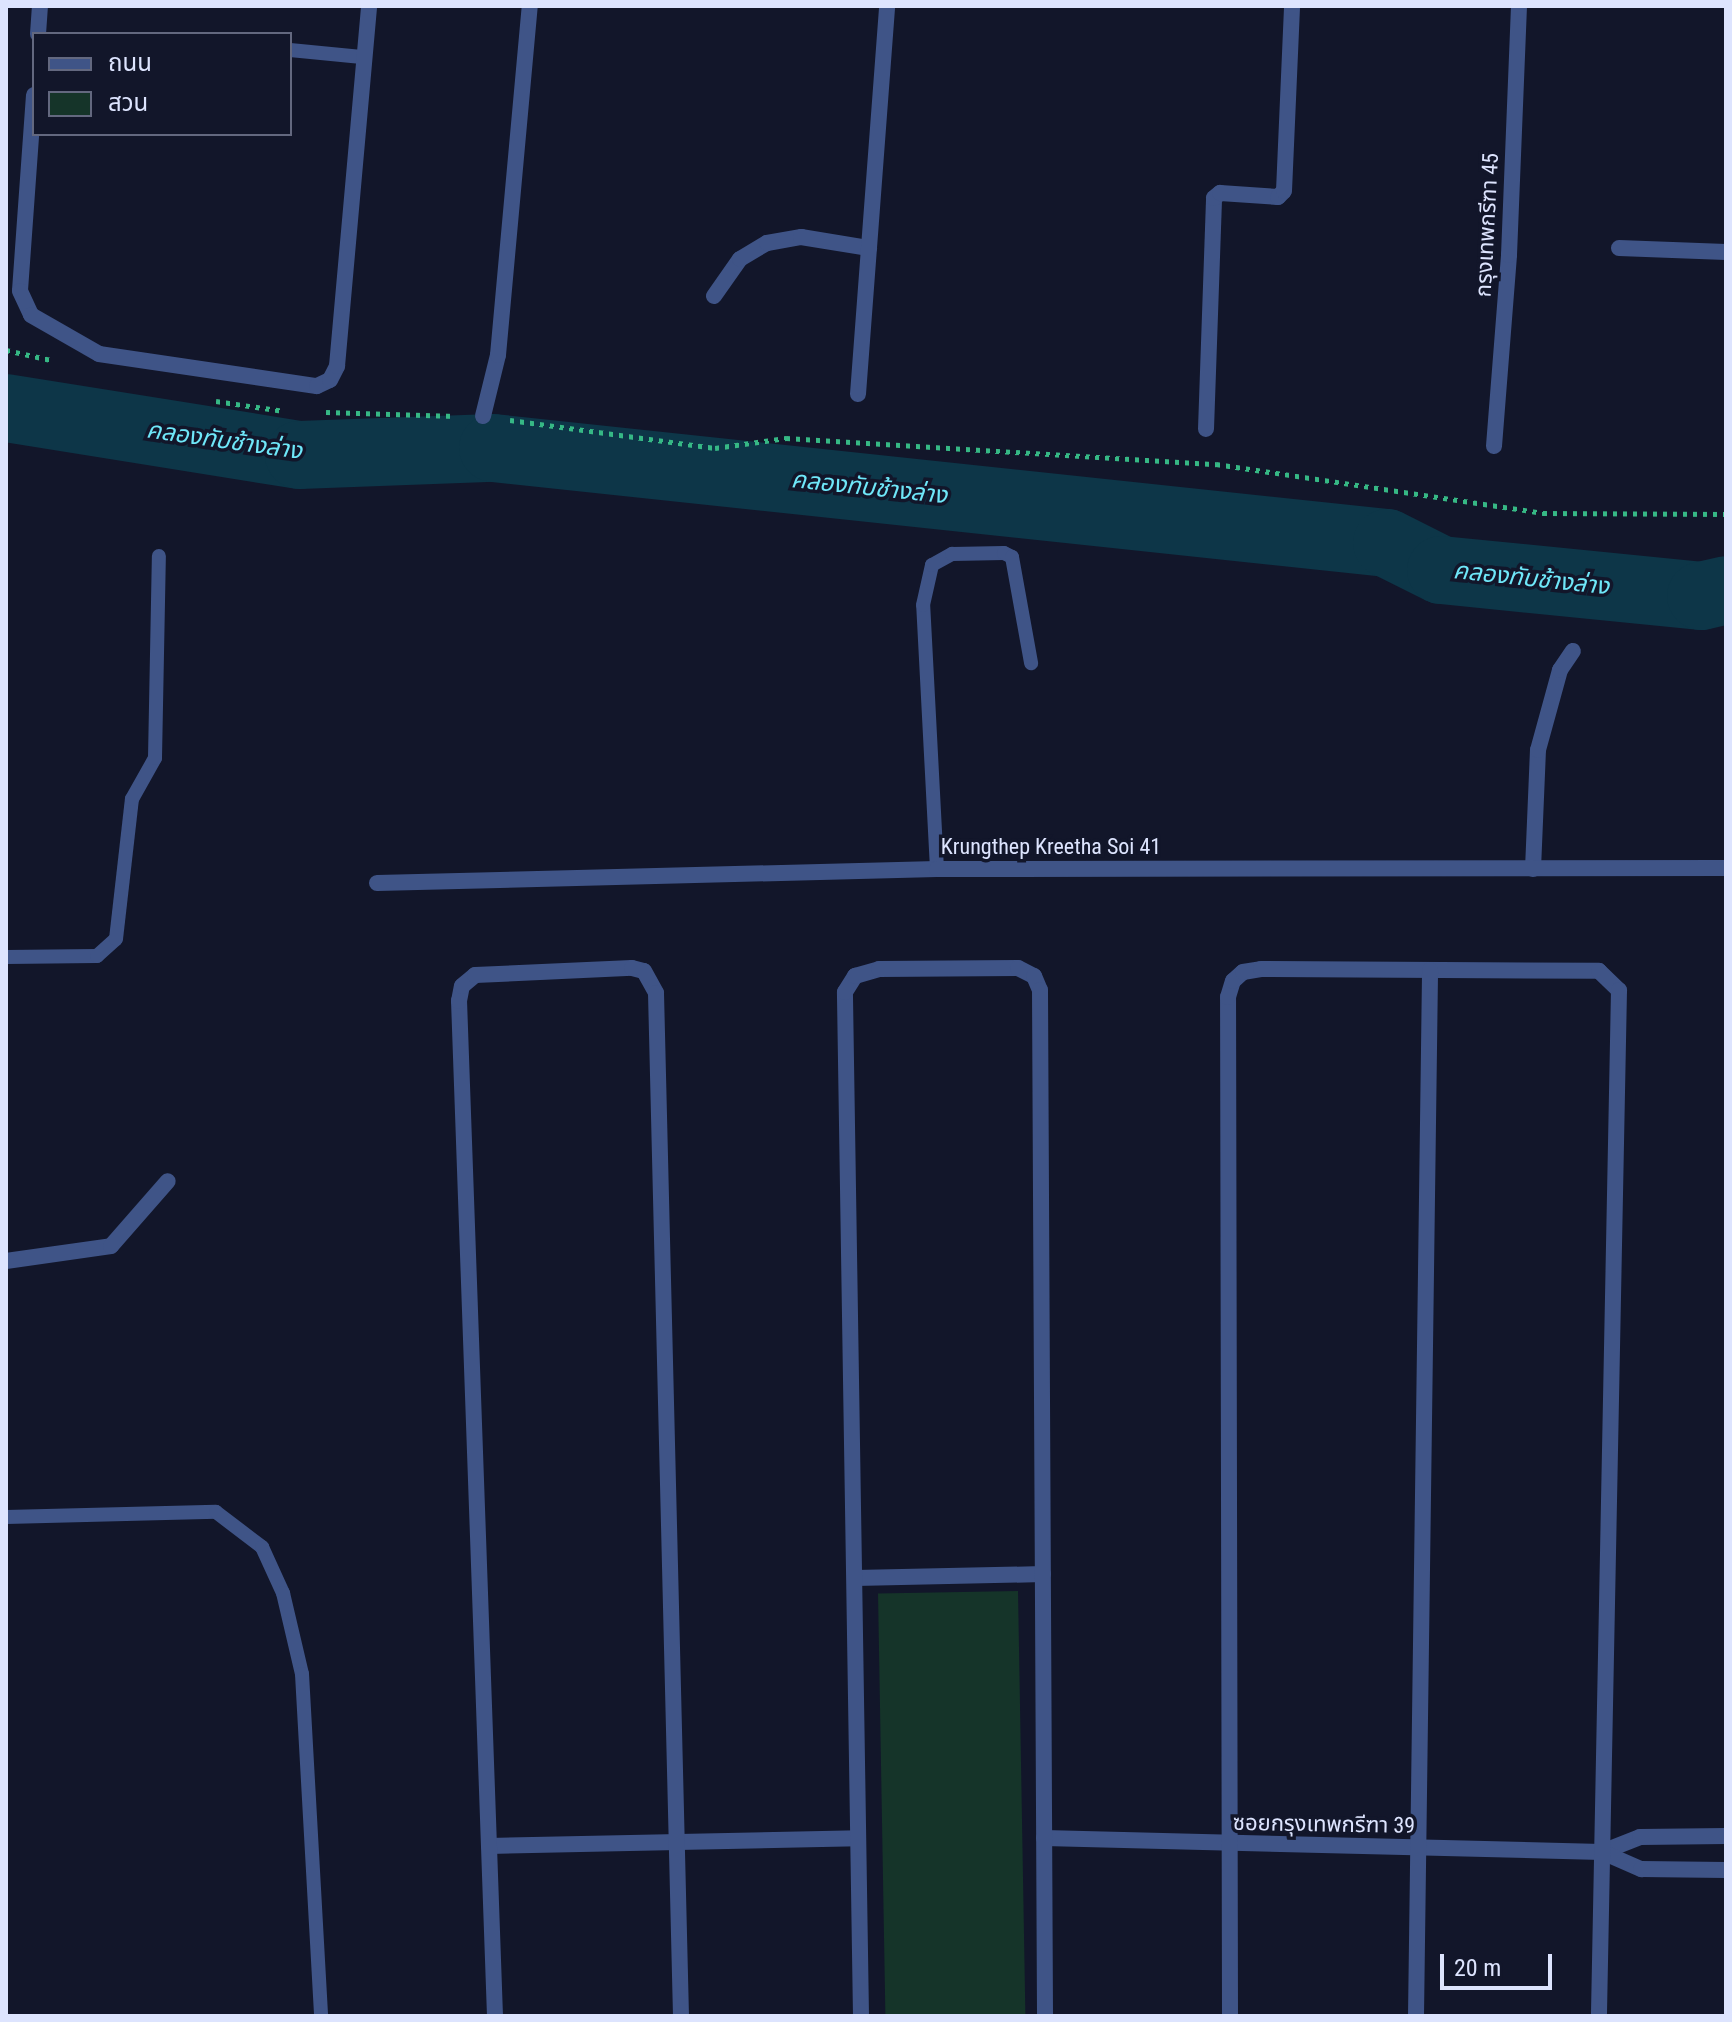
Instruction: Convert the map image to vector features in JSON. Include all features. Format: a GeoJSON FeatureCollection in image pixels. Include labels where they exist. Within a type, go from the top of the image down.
{"type":"FeatureCollection","features":[{"type":"Feature","properties":{"kind":"street"},"geometry":{"type":"LineString","coordinates":[[38,32],[40,6]]}},
{"type":"Feature","properties":{"kind":"street"},"geometry":{"type":"LineString","coordinates":[[32,123],[20,291],[31,315],[99,354],[317,386],[330,380],[337,366],[362,57],[369,6]]}},
{"type":"Feature","properties":{"kind":"street"},"geometry":{"type":"LineString","coordinates":[[483,416],[498,355],[530,6]]}},
{"type":"Feature","properties":{"kind":"street"},"geometry":{"type":"LineString","coordinates":[[858,394],[887,6]]}},
{"type":"Feature","properties":{"kind":"street"},"geometry":{"type":"LineString","coordinates":[[1206,429],[1214,198],[1220,193],[1278,197],[1284,191],[1292,6]]}},
{"type":"Feature","properties":{"kind":"street","name":"กรุงเทพกรีฑา 45"},"geometry":{"type":"LineString","coordinates":[[1494,446],[1509,255],[1519,6]]}},
{"type":"Feature","properties":{"kind":"street"},"geometry":{"type":"LineString","coordinates":[[714,296],[740,259],[767,243],[801,237],[869,248]]}},
{"type":"Feature","properties":{"kind":"street"},"geometry":{"type":"LineString","coordinates":[[1619,248],[1726,252]]}},
{"type":"Feature","properties":{"kind":"street"},"geometry":{"type":"LineString","coordinates":[[1533,869],[1538,750],[1560,670],[1573,651]]}},
{"type":"Feature","properties":{"kind":"street","name":"Krungthep Kreetha Soi 41"},"geometry":{"type":"LineString","coordinates":[[377,883],[937,869],[1726,868]]}},
{"type":"Feature","properties":{"kind":"street"},"geometry":{"type":"LineString","coordinates":[[495,2016],[459,1001],[462,986],[475,975],[514,970],[632,968],[644,971],[656,993],[681,2016]]}},
{"type":"Feature","properties":{"kind":"street"},"geometry":{"type":"LineString","coordinates":[[861,2016],[845,992],[855,976],[879,969],[1018,968],[1034,976],[1040,990],[1045,2016]]}},
{"type":"Feature","properties":{"kind":"street"},"geometry":{"type":"LineString","coordinates":[[1230,2016],[1228,997],[1233,981],[1243,972],[1261,969],[1599,971],[1619,990],[1599,2016]]}},
{"type":"Feature","properties":{"kind":"street"},"geometry":{"type":"LineString","coordinates":[[1416,2016],[1430,970]]}},
{"type":"Feature","properties":{"kind":"street"},"geometry":{"type":"LineString","coordinates":[[6,1261],[111,1246],[168,1181]]}},
{"type":"Feature","properties":{"kind":"street"},"geometry":{"type":"LineString","coordinates":[[855,1578],[1043,1574]]}},
{"type":"Feature","properties":{"kind":"street","name":"ซอยกรุงเทพกรีฑา 39"},"geometry":{"type":"LineString","coordinates":[[1602,1852],[1640,1837],[1726,1836]]}},
{"type":"Feature","properties":{"kind":"street"},"geometry":{"type":"LineString","coordinates":[[489,1846],[858,1838]]}},
{"type":"Feature","properties":{"kind":"street","name":"ซอยกรุงเทพกรีฑา 39"},"geometry":{"type":"LineString","coordinates":[[1044,1838],[1602,1852],[1641,1869],[1726,1870]]}},
{"type":"Feature","properties":{"kind":"lane"},"geometry":{"type":"LineString","coordinates":[[292,50],[362,57]]}},
{"type":"Feature","properties":{"kind":"lane"},"geometry":{"type":"LineString","coordinates":[[937,869],[923,605],[932,565],[952,554],[1004,553],[1012,557],[1031,663]]}},
{"type":"Feature","properties":{"kind":"lane"},"geometry":{"type":"LineString","coordinates":[[6,957],[97,956],[116,939],[132,799],[155,758],[159,556]]}},
{"type":"Feature","properties":{"kind":"lane"},"geometry":{"type":"LineString","coordinates":[[6,1517],[216,1512],[262,1547],[283,1593],[302,1674],[321,2016]]}},
{"type":"Feature","properties":{"kind":"path"},"geometry":{"type":"LineString","coordinates":[[6,350],[58,362]]}},
{"type":"Feature","properties":{"kind":"path"},"geometry":{"type":"LineString","coordinates":[[207,399],[252,410],[298,412]]}},
{"type":"Feature","properties":{"kind":"path"},"geometry":{"type":"LineString","coordinates":[[314,412],[483,416],[715,448],[786,438],[1216,464],[1543,513],[1726,514]]}},
{"type":"Feature","properties":{"kind":"green space"},"geometry":{"type":"Polygon","coordinates":[[[1018,1591],[1025,2016],[885,2016],[878,1593],[1018,1591]]]}},
{"type":"Feature","properties":{"kind":"waterway","name":"คลองทับช้างล่าง"},"geometry":{"type":"LineString","coordinates":[[6,408],[299,455],[493,448],[1387,543],[1441,570],[1701,596],[1726,590]]}}]}
